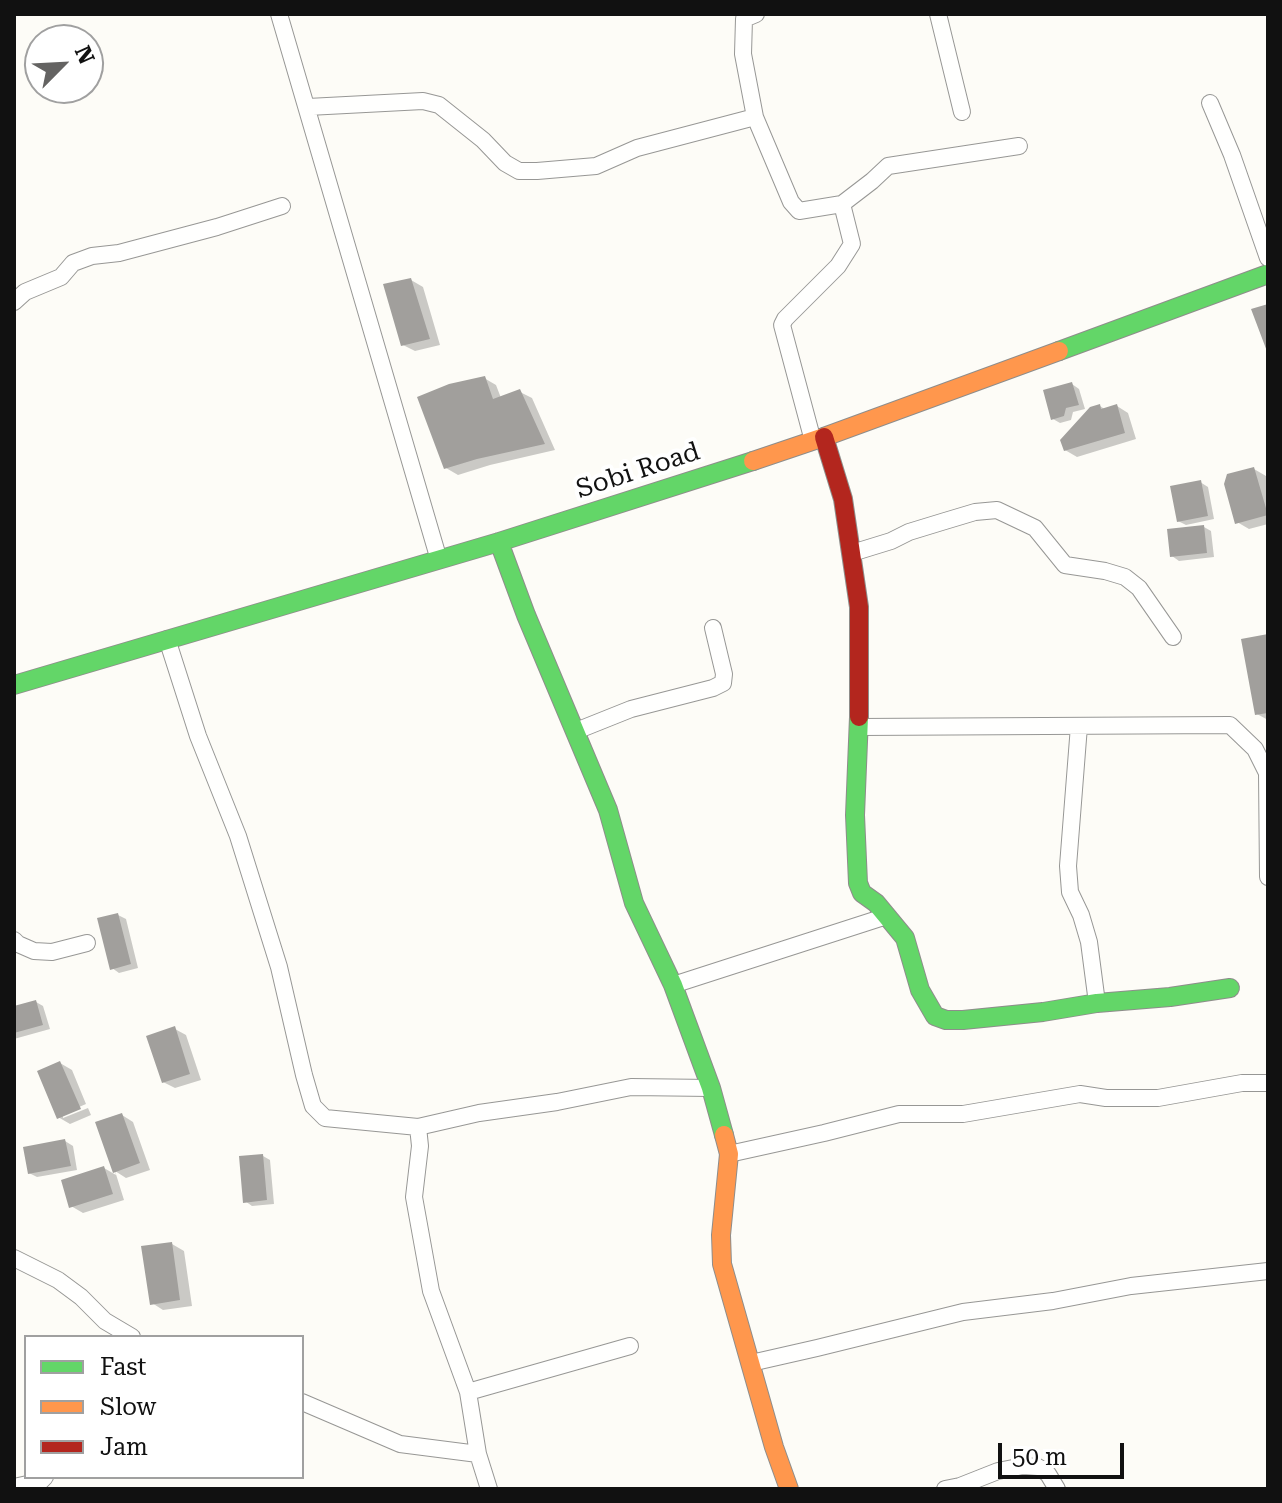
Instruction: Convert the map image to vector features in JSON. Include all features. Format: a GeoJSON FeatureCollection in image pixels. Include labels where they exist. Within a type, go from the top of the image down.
{"type":"FeatureCollection","features":[{"type":"Feature","properties":{"kind":"main road","name":"Sobi Road"},"geometry":{"type":"LineString","coordinates":[[14,685],[499,542],[818,439],[1268,274]]}},
{"type":"Feature","properties":{"kind":"main road"},"geometry":{"type":"LineString","coordinates":[[818,439],[843,499],[859,607],[855,815],[858,883],[862,893],[876,903],[905,938],[920,990],[935,1016],[946,1020],[963,1020],[1230,988]]}},
{"type":"Feature","properties":{"kind":"main road"},"geometry":{"type":"LineString","coordinates":[[499,542],[526,615],[608,810],[634,903],[673,985],[711,1088],[729,1154],[721,1235],[722,1264],[789,1489]]}},
{"type":"Feature","properties":{"kind":"street"},"geometry":{"type":"LineString","coordinates":[[279,14],[439,560]]}},
{"type":"Feature","properties":{"kind":"street"},"geometry":{"type":"LineString","coordinates":[[756,14],[744,19],[743,54],[755,117],[791,202],[799,211],[842,204],[888,166],[1019,146]]}},
{"type":"Feature","properties":{"kind":"street"},"geometry":{"type":"LineString","coordinates":[[938,14],[962,112]]}},
{"type":"Feature","properties":{"kind":"street"},"geometry":{"type":"LineString","coordinates":[[308,107],[423,101],[439,105],[483,140],[505,163],[519,171],[596,166],[637,148],[755,117]]}},
{"type":"Feature","properties":{"kind":"street"},"geometry":{"type":"LineString","coordinates":[[1210,103],[1268,258]]}},
{"type":"Feature","properties":{"kind":"street"},"geometry":{"type":"LineString","coordinates":[[818,439],[782,325],[838,266],[852,244],[842,204]]}},
{"type":"Feature","properties":{"kind":"street"},"geometry":{"type":"LineString","coordinates":[[14,302],[25,292],[61,277],[73,263],[92,256],[119,253],[282,206]]}},
{"type":"Feature","properties":{"kind":"street"},"geometry":{"type":"LineString","coordinates":[[852,553],[975,512],[997,510],[1035,528],[1065,565],[1125,577],[1139,588],[1173,637]]}},
{"type":"Feature","properties":{"kind":"street"},"geometry":{"type":"LineString","coordinates":[[576,731],[631,709],[723,683],[724,674],[713,628]]}},
{"type":"Feature","properties":{"kind":"street"},"geometry":{"type":"LineString","coordinates":[[167,639],[198,736],[238,836],[279,967],[313,1106],[325,1118],[418,1127],[479,1113],[631,1087],[711,1088]]}},
{"type":"Feature","properties":{"kind":"street"},"geometry":{"type":"LineString","coordinates":[[859,727],[1230,725],[1255,749],[1267,773],[1268,877]]}},
{"type":"Feature","properties":{"kind":"street"},"geometry":{"type":"LineString","coordinates":[[1079,726],[1068,866],[1070,892],[1089,942],[1097,1003]]}},
{"type":"Feature","properties":{"kind":"street"},"geometry":{"type":"LineString","coordinates":[[673,985],[887,916]]}},
{"type":"Feature","properties":{"kind":"street"},"geometry":{"type":"LineString","coordinates":[[14,940],[34,951],[52,952],[87,943]]}},
{"type":"Feature","properties":{"kind":"street"},"geometry":{"type":"LineString","coordinates":[[729,1154],[899,1114],[963,1114],[1080,1094],[1106,1098],[1158,1098],[1242,1083],[1268,1083]]}},
{"type":"Feature","properties":{"kind":"street"},"geometry":{"type":"LineString","coordinates":[[418,1127],[420,1146],[414,1197],[431,1291],[468,1392],[478,1454],[489,1489]]}},
{"type":"Feature","properties":{"kind":"street"},"geometry":{"type":"LineString","coordinates":[[14,1258],[58,1280],[105,1321],[129,1335]]}},
{"type":"Feature","properties":{"kind":"street"},"geometry":{"type":"LineString","coordinates":[[751,1363],[963,1312],[1053,1301],[1131,1286],[1268,1271]]}},
{"type":"Feature","properties":{"kind":"street"},"geometry":{"type":"LineString","coordinates":[[468,1392],[630,1346]]}},
{"type":"Feature","properties":{"kind":"street"},"geometry":{"type":"LineString","coordinates":[[304,1403],[400,1444],[478,1454]]}},
{"type":"Feature","properties":{"kind":"street"},"geometry":{"type":"LineString","coordinates":[[945,1489],[1023,1466],[1038,1467],[1048,1474],[1057,1489]]}},
{"type":"Feature","properties":{"kind":"street"},"geometry":{"type":"LineString","coordinates":[[14,1487],[43,1479]]}},
{"type":"Feature","properties":{"kind":"building"},"geometry":{"type":"Polygon","coordinates":[[[411,278],[430,339],[401,346],[383,284],[411,278]]]}},
{"type":"Feature","properties":{"kind":"building"},"geometry":{"type":"Polygon","coordinates":[[[1268,304],[1268,354],[1251,309],[1268,304]]]}},
{"type":"Feature","properties":{"kind":"building"},"geometry":{"type":"Polygon","coordinates":[[[485,376],[493,399],[520,389],[545,444],[444,469],[417,397],[449,384],[485,376]]]}},
{"type":"Feature","properties":{"kind":"building"},"geometry":{"type":"Polygon","coordinates":[[[1072,382],[1079,405],[1066,408],[1064,416],[1051,420],[1043,390],[1072,382]]]}},
{"type":"Feature","properties":{"kind":"building"},"geometry":{"type":"Polygon","coordinates":[[[1100,404],[1101,409],[1117,404],[1125,433],[1064,451],[1060,440],[1090,407],[1100,404]]]}},
{"type":"Feature","properties":{"kind":"building"},"geometry":{"type":"Polygon","coordinates":[[[1254,467],[1268,515],[1235,524],[1224,484],[1227,474],[1254,467]]]}},
{"type":"Feature","properties":{"kind":"building"},"geometry":{"type":"Polygon","coordinates":[[[1201,480],[1208,516],[1177,522],[1170,486],[1201,480]]]}},
{"type":"Feature","properties":{"kind":"building"},"geometry":{"type":"Polygon","coordinates":[[[1204,525],[1207,553],[1170,557],[1167,529],[1204,525]]]}},
{"type":"Feature","properties":{"kind":"building"},"geometry":{"type":"Polygon","coordinates":[[[1268,634],[1268,713],[1255,715],[1241,639],[1268,634]]]}},
{"type":"Feature","properties":{"kind":"building"},"geometry":{"type":"Polygon","coordinates":[[[118,913],[131,964],[110,970],[97,918],[118,913]]]}},
{"type":"Feature","properties":{"kind":"building"},"geometry":{"type":"Polygon","coordinates":[[[36,1000],[43,1025],[14,1033],[14,1006],[36,1000]]]}},
{"type":"Feature","properties":{"kind":"building"},"geometry":{"type":"Polygon","coordinates":[[[175,1026],[190,1074],[162,1083],[146,1036],[175,1026]]]}},
{"type":"Feature","properties":{"kind":"building"},"geometry":{"type":"Polygon","coordinates":[[[60,1061],[81,1109],[57,1119],[37,1071],[60,1061]]]}},
{"type":"Feature","properties":{"kind":"building"},"geometry":{"type":"Polygon","coordinates":[[[122,1113],[140,1163],[113,1173],[95,1122],[122,1113]]]}},
{"type":"Feature","properties":{"kind":"building"},"geometry":{"type":"Polygon","coordinates":[[[65,1139],[71,1166],[28,1174],[23,1147],[65,1139]]]}},
{"type":"Feature","properties":{"kind":"building"},"geometry":{"type":"Polygon","coordinates":[[[263,1154],[267,1200],[243,1203],[239,1156],[263,1154]]]}},
{"type":"Feature","properties":{"kind":"building"},"geometry":{"type":"Polygon","coordinates":[[[104,1166],[113,1194],[69,1208],[61,1180],[104,1166]]]}},
{"type":"Feature","properties":{"kind":"building"},"geometry":{"type":"Polygon","coordinates":[[[172,1242],[180,1300],[150,1305],[141,1246],[172,1242]]]}},
{"type":"Feature","properties":{"kind":"traffic: fast"},"geometry":{"type":"LineString","coordinates":[[1059,351],[1268,274]]}},
{"type":"Feature","properties":{"kind":"traffic: fast"},"geometry":{"type":"LineString","coordinates":[[14,685],[499,542],[753,461]]}},
{"type":"Feature","properties":{"kind":"traffic: fast"},"geometry":{"type":"LineString","coordinates":[[499,542],[526,615],[608,810],[634,903],[673,985],[711,1088],[724,1135]]}},
{"type":"Feature","properties":{"kind":"traffic: fast"},"geometry":{"type":"LineString","coordinates":[[859,717],[855,815],[858,883],[862,893],[876,903],[905,938],[920,990],[935,1016],[946,1020],[963,1020],[1230,988]]}},
{"type":"Feature","properties":{"kind":"traffic: slow"},"geometry":{"type":"LineString","coordinates":[[753,461],[1059,351]]}},
{"type":"Feature","properties":{"kind":"traffic: slow"},"geometry":{"type":"LineString","coordinates":[[724,1135],[729,1154],[721,1235],[722,1264],[789,1489]]}},
{"type":"Feature","properties":{"kind":"traffic: jam"},"geometry":{"type":"LineString","coordinates":[[824,437],[843,499],[859,607],[859,717]]}}]}
